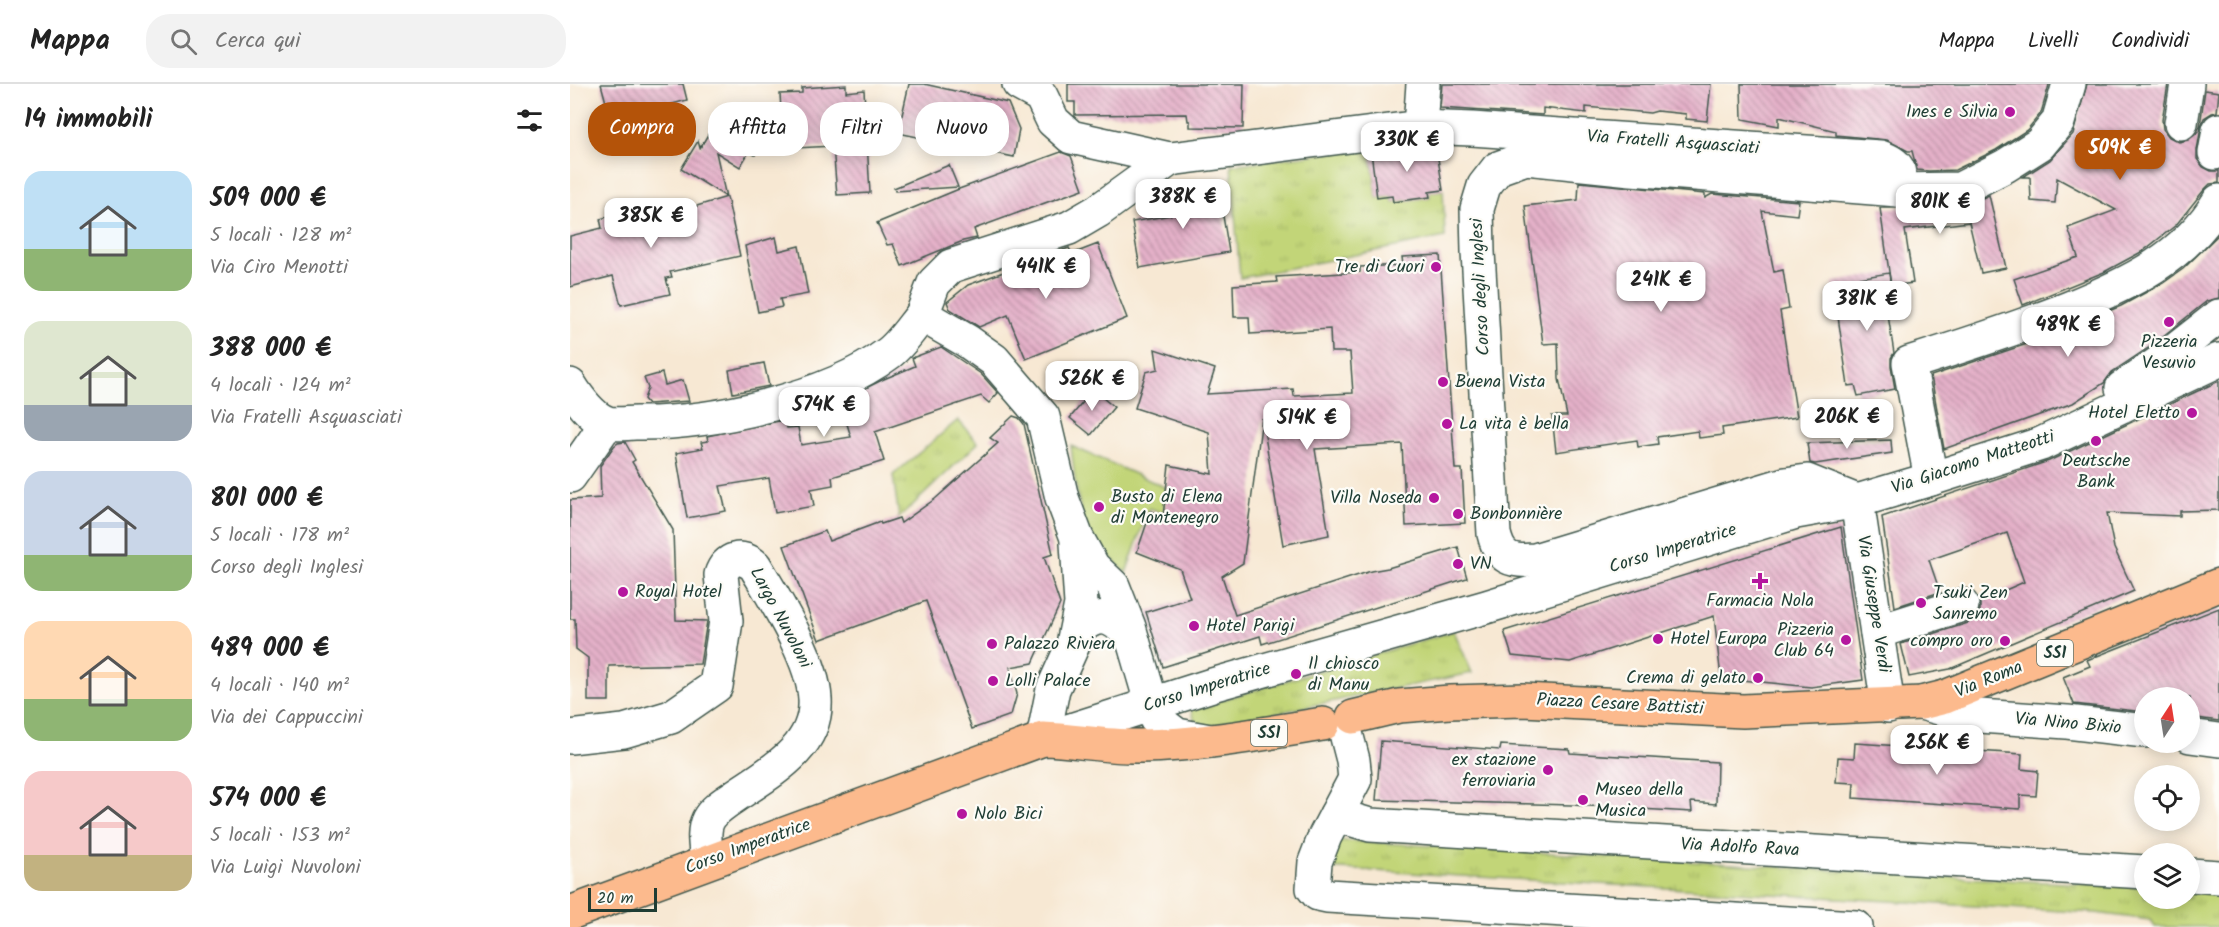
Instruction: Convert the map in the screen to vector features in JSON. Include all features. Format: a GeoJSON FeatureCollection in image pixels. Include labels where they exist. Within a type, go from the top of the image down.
{"type":"FeatureCollection","features":[{"type":"Feature","properties":{"kind":"main road","name":"Via Roma"},"geometry":{"type":"LineString","coordinates":[[1888,706],[1921,703],[1946,697],[2219,585]]}},
{"type":"Feature","properties":{"kind":"main road","name":"Piazza Cesare Battisti"},"geometry":{"type":"LineString","coordinates":[[1042,740],[1073,740],[1137,746],[1344,734],[1399,706],[1523,700],[1743,711],[1888,706]]}},
{"type":"Feature","properties":{"kind":"main road","name":"Corso Imperatrice"},"geometry":{"type":"LineString","coordinates":[[570,913],[1042,740]]}},
{"type":"Feature","properties":{"kind":"street","name":"Via Fratelli Asquasciati"},"geometry":{"type":"LineString","coordinates":[[1019,84],[1041,96],[1053,121],[1071,137],[1170,159],[1420,127],[1880,157],[1894,162],[1900,171],[1898,190]]}},
{"type":"Feature","properties":{"kind":"street"},"geometry":{"type":"LineString","coordinates":[[1420,127],[1423,84]]}},
{"type":"Feature","properties":{"kind":"street","name":"Corso degli Inglesi"},"geometry":{"type":"LineString","coordinates":[[1857,501],[1807,481],[1785,484],[1535,560],[1517,562],[1505,556],[1497,546],[1494,534],[1478,252],[1478,209],[1484,186],[1498,168],[1526,158],[1631,169],[1898,190],[1960,189],[2005,166],[2040,144],[2058,122],[2069,84]]}},
{"type":"Feature","properties":{"kind":"street"},"geometry":{"type":"LineString","coordinates":[[2181,123],[2187,84]]}},
{"type":"Feature","properties":{"kind":"street","name":"Via Fratelli Asquasciati"},"geometry":{"type":"LineString","coordinates":[[922,315],[934,283],[951,266],[1069,228],[1098,211],[1170,159]]}},
{"type":"Feature","properties":{"kind":"street"},"geometry":{"type":"LineString","coordinates":[[1930,479],[1909,363],[2015,330],[2114,290],[2142,275],[2186,242],[2206,222],[2214,167]]}},
{"type":"Feature","properties":{"kind":"street"},"geometry":{"type":"LineString","coordinates":[[570,385],[583,405],[607,423],[667,424],[741,412],[802,395],[842,380],[890,352],[922,315],[967,341],[994,360],[1043,417],[1062,498],[1077,538],[1093,567],[1113,586],[1133,641],[1156,719],[1178,735],[1216,742]]}},
{"type":"Feature","properties":{"kind":"street"},"geometry":{"type":"LineString","coordinates":[[2104,414],[2123,387],[2159,363],[2219,316]]}},
{"type":"Feature","properties":{"kind":"street","name":"Via Giacomo Matteotti"},"geometry":{"type":"LineString","coordinates":[[1857,501],[2041,444],[2219,360]]}},
{"type":"Feature","properties":{"kind":"street"},"geometry":{"type":"LineString","coordinates":[[570,476],[607,423]]}},
{"type":"Feature","properties":{"kind":"street","name":"Via Giuseppe Verdi"},"geometry":{"type":"LineString","coordinates":[[1857,501],[1888,706]]}},
{"type":"Feature","properties":{"kind":"street","name":"Corso Imperatrice"},"geometry":{"type":"LineString","coordinates":[[1042,740],[1152,704],[1486,607],[1796,512],[1857,501]]}},
{"type":"Feature","properties":{"kind":"street"},"geometry":{"type":"LineString","coordinates":[[1074,639],[1081,603],[1077,538]]}},
{"type":"Feature","properties":{"kind":"street","name":"Largo Nuvoloni"},"geometry":{"type":"LineString","coordinates":[[570,737],[624,731],[671,717],[716,686],[726,621],[723,569],[738,558],[750,561],[755,566],[795,639],[810,672],[815,699],[813,726],[798,748],[782,764],[718,808],[707,820],[705,837],[707,861]]}},
{"type":"Feature","properties":{"kind":"street"},"geometry":{"type":"LineString","coordinates":[[1877,632],[1962,605]]}},
{"type":"Feature","properties":{"kind":"street"},"geometry":{"type":"LineString","coordinates":[[1042,740],[1053,689],[1081,627],[1089,620],[1100,617],[1113,620],[1124,628],[1133,641]]}},
{"type":"Feature","properties":{"kind":"street","name":"Via Nino Bixio"},"geometry":{"type":"LineString","coordinates":[[1921,703],[1965,715],[2067,722],[2134,730]]}},
{"type":"Feature","properties":{"kind":"street"},"geometry":{"type":"LineString","coordinates":[[1344,734],[1355,779],[1325,836],[1313,872],[1313,888],[1318,894],[1856,927]]}},
{"type":"Feature","properties":{"kind":"street"},"geometry":{"type":"LineString","coordinates":[[2200,737],[2219,740]]}},
{"type":"Feature","properties":{"kind":"street","name":"Via Adolfo Rava"},"geometry":{"type":"LineString","coordinates":[[1341,807],[1370,825],[2134,871]]}},
{"type":"Feature","properties":{"kind":"street"},"geometry":{"type":"LineString","coordinates":[[2200,876],[2219,877]]}},
{"type":"Feature","properties":{"kind":"green space"},"geometry":{"type":"Polygon","coordinates":[[[1370,148],[1377,198],[1392,196],[1393,202],[1430,197],[1429,192],[1443,190],[1445,237],[1240,278],[1231,165],[1370,148]]]}},
{"type":"Feature","properties":{"kind":"green space"},"geometry":{"type":"Polygon","coordinates":[[[958,420],[978,443],[899,518],[893,475],[958,420]]]}},
{"type":"Feature","properties":{"kind":"green space"},"geometry":{"type":"Polygon","coordinates":[[[1071,446],[1192,499],[1189,522],[1149,508],[1126,573],[1085,532],[1071,446]]]}},
{"type":"Feature","properties":{"kind":"green space"},"geometry":{"type":"Polygon","coordinates":[[[1454,631],[1472,673],[1197,729],[1191,709],[1454,631]]]}},
{"type":"Feature","properties":{"kind":"green space"},"geometry":{"type":"Polygon","coordinates":[[[1333,840],[2134,886],[2134,909],[2200,909],[2200,890],[2219,891],[2219,927],[2155,927],[2150,920],[2096,913],[1324,868],[1333,840]]]}},
{"type":"Feature","properties":{"kind":"building"},"geometry":{"type":"Polygon","coordinates":[[[601,84],[683,84],[687,100],[680,102],[606,102],[601,84]]]}},
{"type":"Feature","properties":{"kind":"building"},"geometry":{"type":"Polygon","coordinates":[[[909,84],[924,84],[1004,102],[915,102],[915,137],[903,134],[903,111],[909,84]]]}},
{"type":"Feature","properties":{"kind":"building"},"geometry":{"type":"Polygon","coordinates":[[[1068,84],[1244,84],[1243,128],[1190,127],[1187,114],[1075,115],[1075,102],[1068,102],[1068,84]]]}},
{"type":"Feature","properties":{"kind":"building"},"geometry":{"type":"Polygon","coordinates":[[[1442,84],[1711,84],[1707,121],[1686,119],[1686,114],[1586,107],[1586,113],[1543,108],[1543,115],[1440,108],[1442,84]]]}},
{"type":"Feature","properties":{"kind":"building"},"geometry":{"type":"Polygon","coordinates":[[[1741,84],[2049,85],[2041,113],[2027,130],[1996,150],[1955,170],[1929,171],[1917,170],[1912,151],[1887,140],[1836,135],[1836,131],[1779,117],[1779,126],[1742,119],[1741,84]]]}},
{"type":"Feature","properties":{"kind":"building"},"geometry":{"type":"Polygon","coordinates":[[[2087,84],[2168,84],[2162,120],[2163,129],[2169,137],[2179,142],[2188,140],[2196,134],[2200,126],[2205,90],[2219,92],[2217,112],[2204,118],[2201,127],[2197,159],[2203,167],[2211,171],[2219,171],[2219,183],[2210,184],[2176,225],[2143,251],[2104,272],[2023,305],[2014,279],[2078,257],[2068,228],[2116,210],[2057,178],[2055,203],[2031,201],[2030,177],[2023,177],[2050,160],[2073,134],[2087,84]]]}},
{"type":"Feature","properties":{"kind":"building"},"geometry":{"type":"Polygon","coordinates":[[[846,85],[846,92],[864,90],[865,102],[820,102],[820,147],[808,147],[808,102],[781,102],[780,94],[802,93],[802,88],[846,85]]]}},
{"type":"Feature","properties":{"kind":"building"},"geometry":{"type":"Polygon","coordinates":[[[1009,105],[1019,129],[1014,157],[1009,156],[1009,105]]]}},
{"type":"Feature","properties":{"kind":"building"},"geometry":{"type":"Polygon","coordinates":[[[708,135],[708,156],[717,156],[726,197],[681,169],[689,156],[696,156],[698,141],[700,148],[708,135]]]}},
{"type":"Feature","properties":{"kind":"building"},"geometry":{"type":"Polygon","coordinates":[[[1436,146],[1443,190],[1429,192],[1430,197],[1393,202],[1392,196],[1377,198],[1371,152],[1436,146]]]}},
{"type":"Feature","properties":{"kind":"building"},"geometry":{"type":"Polygon","coordinates":[[[1061,152],[1071,156],[1083,189],[974,229],[977,238],[963,241],[902,266],[893,244],[887,245],[877,223],[959,189],[1061,152]]]}},
{"type":"Feature","properties":{"kind":"building"},"geometry":{"type":"Polygon","coordinates":[[[722,156],[747,156],[740,167],[722,156]]]}},
{"type":"Feature","properties":{"kind":"building"},"geometry":{"type":"Polygon","coordinates":[[[834,156],[868,156],[870,193],[837,195],[834,156]]]}},
{"type":"Feature","properties":{"kind":"building"},"geometry":{"type":"Polygon","coordinates":[[[949,165],[958,187],[895,191],[894,188],[949,165]]]}},
{"type":"Feature","properties":{"kind":"building"},"geometry":{"type":"Polygon","coordinates":[[[1579,182],[1705,194],[1705,198],[1712,194],[1799,201],[1797,215],[1762,211],[1774,272],[1783,270],[1789,309],[1780,311],[1797,417],[1722,428],[1723,435],[1699,438],[1698,431],[1657,437],[1658,444],[1638,447],[1637,440],[1556,452],[1552,416],[1567,416],[1559,379],[1558,343],[1543,344],[1525,206],[1578,200],[1579,182]]]}},
{"type":"Feature","properties":{"kind":"building"},"geometry":{"type":"Polygon","coordinates":[[[1218,186],[1229,252],[1140,268],[1132,222],[1171,215],[1167,195],[1218,186]]]}},
{"type":"Feature","properties":{"kind":"building"},"geometry":{"type":"Polygon","coordinates":[[[1989,195],[2006,268],[1981,273],[1969,222],[1905,230],[1913,283],[1891,286],[1880,208],[1960,208],[1989,195]]]}},
{"type":"Feature","properties":{"kind":"building"},"geometry":{"type":"Polygon","coordinates":[[[727,197],[740,256],[670,272],[672,277],[666,278],[670,294],[621,305],[613,276],[570,287],[570,236],[602,228],[600,219],[652,204],[658,228],[693,219],[690,208],[727,197]]]}},
{"type":"Feature","properties":{"kind":"building"},"geometry":{"type":"Polygon","coordinates":[[[2219,234],[2219,298],[2207,301],[2148,348],[2112,372],[2104,383],[2073,403],[1944,449],[1931,376],[2036,341],[2121,306],[2183,269],[2219,234]]]}},
{"type":"Feature","properties":{"kind":"building"},"geometry":{"type":"Polygon","coordinates":[[[776,237],[779,251],[799,246],[808,294],[780,299],[782,307],[758,312],[745,246],[776,237]]]}},
{"type":"Feature","properties":{"kind":"building"},"geometry":{"type":"Polygon","coordinates":[[[1098,244],[1127,318],[1026,359],[1008,315],[979,327],[950,309],[947,302],[968,285],[1069,248],[1072,254],[1098,244]]]}},
{"type":"Feature","properties":{"kind":"building"},"geometry":{"type":"Polygon","coordinates":[[[1440,255],[1455,469],[1462,469],[1465,523],[1406,526],[1402,444],[1315,449],[1329,535],[1283,545],[1262,418],[1243,563],[1222,576],[1235,615],[1371,571],[1458,547],[1467,578],[1262,644],[1260,636],[1163,667],[1146,612],[1190,598],[1180,569],[1137,552],[1151,511],[1163,516],[1169,465],[1212,474],[1209,432],[1135,408],[1146,372],[1158,369],[1155,349],[1215,369],[1207,394],[1293,389],[1294,396],[1353,393],[1350,352],[1331,352],[1330,329],[1250,334],[1249,317],[1234,317],[1233,285],[1277,282],[1276,277],[1360,272],[1360,267],[1403,265],[1402,257],[1440,255]]]}},
{"type":"Feature","properties":{"kind":"building"},"geometry":{"type":"Polygon","coordinates":[[[1889,273],[1895,314],[1888,315],[1894,353],[1891,366],[1895,389],[1858,396],[1855,385],[1848,386],[1833,282],[1889,273]]]}},
{"type":"Feature","properties":{"kind":"building"},"geometry":{"type":"Polygon","coordinates":[[[941,347],[981,374],[998,393],[989,403],[981,396],[875,432],[884,461],[832,477],[833,485],[811,489],[814,506],[775,513],[769,478],[720,486],[726,511],[687,518],[676,453],[703,448],[701,442],[708,441],[707,436],[784,420],[787,428],[798,427],[801,445],[851,437],[840,401],[915,366],[912,358],[941,347]]]}},
{"type":"Feature","properties":{"kind":"building"},"geometry":{"type":"Polygon","coordinates":[[[764,363],[769,386],[733,393],[729,370],[764,363]]]}},
{"type":"Feature","properties":{"kind":"building"},"geometry":{"type":"Polygon","coordinates":[[[662,373],[665,385],[683,380],[689,401],[648,404],[644,399],[648,388],[644,378],[662,373]]]}},
{"type":"Feature","properties":{"kind":"building"},"geometry":{"type":"Polygon","coordinates":[[[2219,381],[2219,510],[2180,511],[2180,516],[2107,513],[2114,548],[2134,591],[1950,669],[1909,677],[1901,644],[1968,623],[1976,617],[1980,610],[1980,601],[2024,582],[2007,533],[1929,560],[1940,592],[1895,607],[1882,517],[2049,461],[2219,381]]]}},
{"type":"Feature","properties":{"kind":"building"},"geometry":{"type":"Polygon","coordinates":[[[1093,390],[1114,407],[1091,435],[1070,418],[1093,390]]]}},
{"type":"Feature","properties":{"kind":"building"},"geometry":{"type":"Polygon","coordinates":[[[1013,416],[1019,418],[1024,424],[1053,554],[1044,557],[1060,604],[1033,663],[1010,667],[1017,694],[1011,715],[972,729],[926,601],[819,640],[784,546],[825,531],[829,541],[880,522],[881,524],[899,518],[901,523],[935,499],[998,443],[990,438],[1013,416]]]}},
{"type":"Feature","properties":{"kind":"building"},"geometry":{"type":"Polygon","coordinates":[[[1891,440],[1892,453],[1810,463],[1807,443],[1891,440]]]}},
{"type":"Feature","properties":{"kind":"building"},"geometry":{"type":"Polygon","coordinates":[[[625,442],[635,460],[632,462],[673,530],[676,620],[707,621],[700,664],[609,666],[609,701],[588,701],[588,658],[576,649],[575,619],[570,619],[570,500],[601,498],[600,466],[614,446],[625,442]]]}},
{"type":"Feature","properties":{"kind":"building"},"geometry":{"type":"Polygon","coordinates":[[[1841,527],[1863,680],[1811,687],[1721,678],[1714,616],[1570,662],[1512,656],[1504,631],[1841,527]]]}},
{"type":"Feature","properties":{"kind":"building"},"geometry":{"type":"Polygon","coordinates":[[[2219,608],[2219,721],[2200,718],[2200,687],[2134,687],[2134,711],[2074,704],[2063,677],[2090,666],[2087,660],[2219,608]]]}},
{"type":"Feature","properties":{"kind":"building","name":"ex stazione ferroviaria"},"geometry":{"type":"Polygon","coordinates":[[[1381,741],[1500,750],[1501,745],[1569,749],[1570,753],[1717,762],[1716,804],[1691,802],[1692,812],[1571,805],[1376,800],[1381,741]]]}},
{"type":"Feature","properties":{"kind":"building"},"geometry":{"type":"Polygon","coordinates":[[[1855,743],[2022,754],[2021,769],[2038,771],[2036,796],[2020,795],[2020,809],[1853,798],[1854,783],[1836,782],[1838,757],[1854,758],[1855,743]]]}},
{"type":"Feature","properties":{"kind":"place","name":"Ines e Silvia"},"geometry":{"type":"Point","coordinates":[2010,112]}},
{"type":"Feature","properties":{"kind":"place","name":"Tre di Cuori"},"geometry":{"type":"Point","coordinates":[1436,267]}},
{"type":"Feature","properties":{"kind":"place","name":"Pizzeria Vesuvio"},"geometry":{"type":"Point","coordinates":[2169,322]}},
{"type":"Feature","properties":{"kind":"place","name":"Buena Vista"},"geometry":{"type":"Point","coordinates":[1443,382]}},
{"type":"Feature","properties":{"kind":"place","name":"Hotel Eletto"},"geometry":{"type":"Point","coordinates":[2192,413]}},
{"type":"Feature","properties":{"kind":"place","name":"La vita è bella"},"geometry":{"type":"Point","coordinates":[1447,424]}},
{"type":"Feature","properties":{"kind":"place","name":"Deutsche Bank"},"geometry":{"type":"Point","coordinates":[2096,441]}},
{"type":"Feature","properties":{"kind":"place","name":"Villa Noseda"},"geometry":{"type":"Point","coordinates":[1434,498]}},
{"type":"Feature","properties":{"kind":"place","name":"Busto di Elena di Montenegro"},"geometry":{"type":"Point","coordinates":[1099,507]}},
{"type":"Feature","properties":{"kind":"place","name":"Bonbonnière"},"geometry":{"type":"Point","coordinates":[1458,514]}},
{"type":"Feature","properties":{"kind":"place","name":"VN"},"geometry":{"type":"Point","coordinates":[1458,564]}},
{"type":"Feature","properties":{"kind":"place","name":"Farmacia Nola"},"geometry":{"type":"Point","coordinates":[1760,581]}},
{"type":"Feature","properties":{"kind":"place","name":"Royal Hotel"},"geometry":{"type":"Point","coordinates":[623,592]}},
{"type":"Feature","properties":{"kind":"place","name":"Tsuki Zen Sanremo"},"geometry":{"type":"Point","coordinates":[1921,603]}},
{"type":"Feature","properties":{"kind":"place","name":"Hotel Parigi"},"geometry":{"type":"Point","coordinates":[1194,626]}},
{"type":"Feature","properties":{"kind":"place","name":"Hotel Europa"},"geometry":{"type":"Point","coordinates":[1658,639]}},
{"type":"Feature","properties":{"kind":"place","name":"Pizzeria Club 64"},"geometry":{"type":"Point","coordinates":[1846,640]}},
{"type":"Feature","properties":{"kind":"place","name":"compro oro"},"geometry":{"type":"Point","coordinates":[2005,641]}},
{"type":"Feature","properties":{"kind":"place","name":"Palazzo Riviera"},"geometry":{"type":"Point","coordinates":[992,644]}},
{"type":"Feature","properties":{"kind":"place","name":"Il chiosco di Manu"},"geometry":{"type":"Point","coordinates":[1296,674]}},
{"type":"Feature","properties":{"kind":"place","name":"Crema di gelato"},"geometry":{"type":"Point","coordinates":[1758,678]}},
{"type":"Feature","properties":{"kind":"place","name":"Lolli Palace"},"geometry":{"type":"Point","coordinates":[993,681]}},
{"type":"Feature","properties":{"kind":"place","name":"ex stazione ferroviaria"},"geometry":{"type":"Point","coordinates":[1548,770]}},
{"type":"Feature","properties":{"kind":"place","name":"Museo della Musica"},"geometry":{"type":"Point","coordinates":[1583,800]}},
{"type":"Feature","properties":{"kind":"place","name":"Nolo Bici"},"geometry":{"type":"Point","coordinates":[962,814]}}]}
